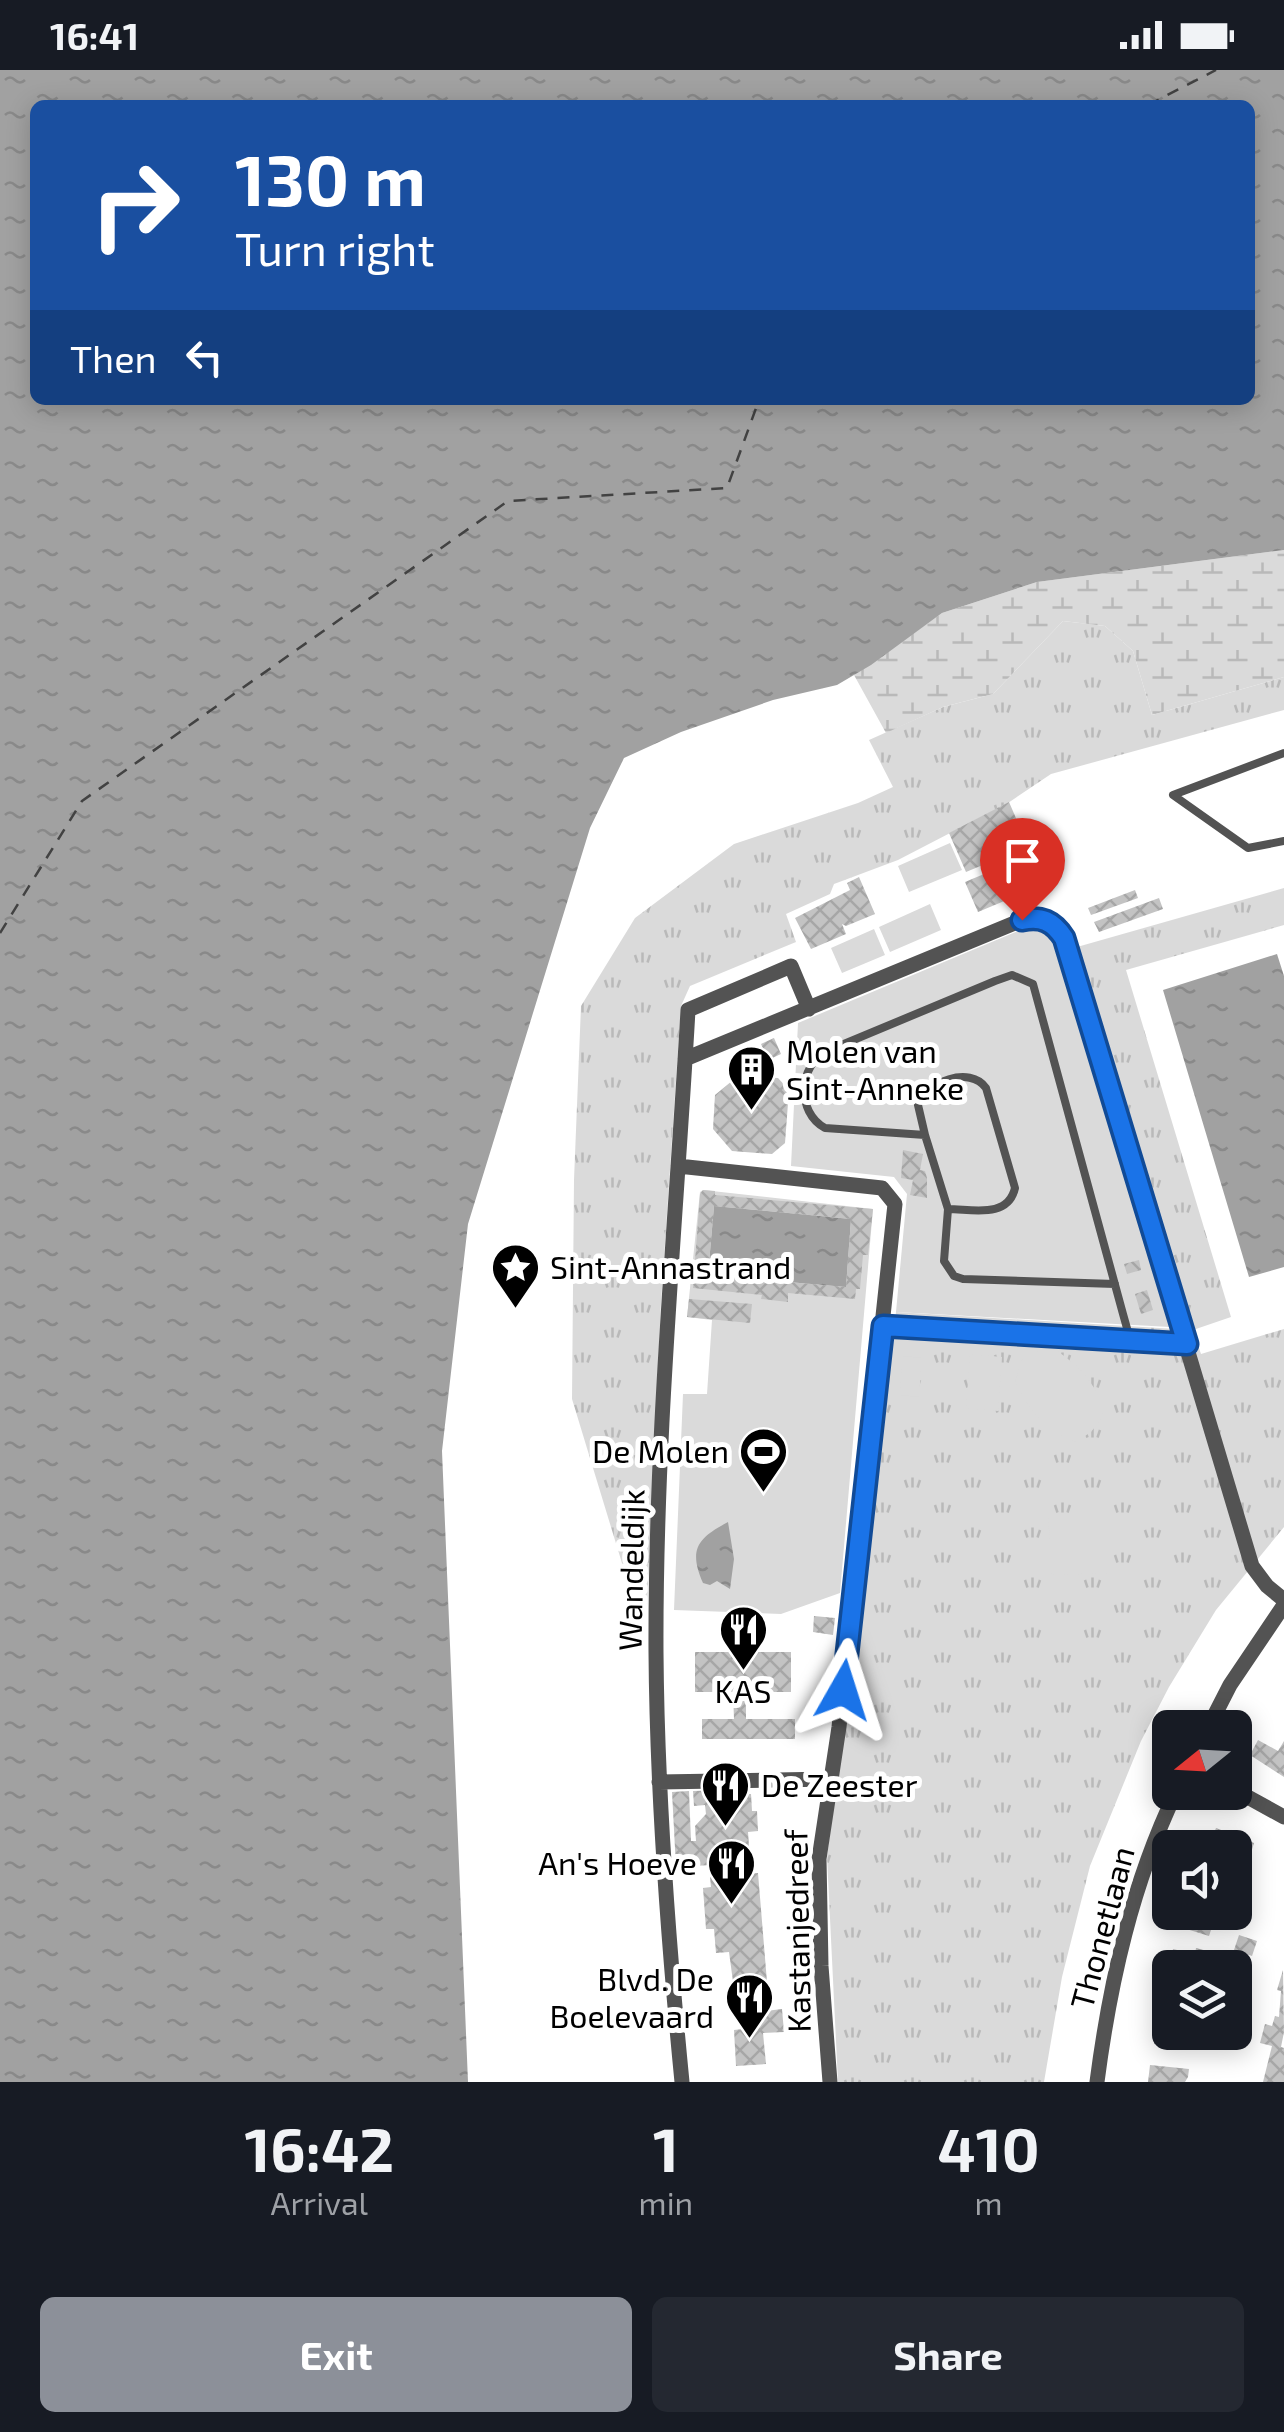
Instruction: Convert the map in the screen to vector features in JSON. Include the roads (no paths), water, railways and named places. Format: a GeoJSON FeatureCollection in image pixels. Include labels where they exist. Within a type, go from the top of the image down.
{"type":"FeatureCollection","features":[{"type":"Feature","properties":{"kind":"street"},"geometry":{"type":"LineString","coordinates":[[685,1059],[1022,920],[1046,920],[1057,927],[1069,956],[1252,1566],[1284,1603],[1217,1710]]}},
{"type":"Feature","properties":{"kind":"street","name":"Wandeldijk"},"geometry":{"type":"LineString","coordinates":[[682,2082],[659,1782],[658,1530],[688,1010],[792,966],[809,1009]]}},
{"type":"Feature","properties":{"kind":"street","name":"Kastanjedreef"},"geometry":{"type":"LineString","coordinates":[[678,1166],[882,1188],[894,1204],[842,1708],[819,1860],[821,1966],[830,2082]]}},
{"type":"Feature","properties":{"kind":"street"},"geometry":{"type":"LineString","coordinates":[[883,1326],[1187,1344]]}},
{"type":"Feature","properties":{"kind":"street"},"geometry":{"type":"LineString","coordinates":[[659,1782],[830,1779]]}},
{"type":"Feature","properties":{"kind":"street"},"geometry":{"type":"LineString","coordinates":[[1252,1799],[1284,1816]]}},
{"type":"Feature","properties":{"kind":"street","name":"Thonetlaan"},"geometry":{"type":"LineString","coordinates":[[1097,2082],[1105,2019],[1122,1940],[1141,1878],[1169,1810]]}},
{"type":"Feature","properties":{"kind":"lane"},"geometry":{"type":"LineString","coordinates":[[1284,753],[1173,795],[1248,848],[1284,842]]}},
{"type":"Feature","properties":{"kind":"lane"},"geometry":{"type":"LineString","coordinates":[[925,1134],[825,1128],[814,1122],[805,1100],[811,1062],[827,1051],[995,981],[1012,976],[1033,984],[1130,1339]]}},
{"type":"Feature","properties":{"kind":"lane"},"geometry":{"type":"LineString","coordinates":[[948,1209],[992,1210],[1009,1204],[1015,1188],[986,1088],[981,1081],[967,1076],[934,1086],[925,1092],[918,1105],[948,1209],[944,1262],[954,1276],[963,1279],[1115,1284]]}},
{"type":"Feature","properties":{"kind":"water"},"geometry":{"type":"Polygon","coordinates":[[[0,70],[1284,70],[1284,550],[1037,582],[942,613],[837,685],[773,700],[681,732],[624,758],[590,828],[468,1224],[442,1451],[468,2082],[0,2082],[0,70]]]}},
{"type":"Feature","properties":{"kind":"water"},"geometry":{"type":"Polygon","coordinates":[[[1277,954],[1284,976],[1284,1267],[1249,1277],[1163,990],[1277,954]]]}},
{"type":"Feature","properties":{"kind":"water"},"geometry":{"type":"Polygon","coordinates":[[[714,1206],[851,1219],[846,1287],[708,1275],[714,1206]]]}},
{"type":"Feature","properties":{"kind":"water"},"geometry":{"type":"Polygon","coordinates":[[[728,1522],[734,1559],[730,1589],[717,1581],[703,1583],[696,1561],[703,1539],[728,1522]]]}},
{"type":"Feature","properties":{"kind":"place","name":"Molen van Sint-Anneke"},"geometry":{"type":"Point","coordinates":[751,1112]}},
{"type":"Feature","properties":{"kind":"place","name":"Sint-Annastrand"},"geometry":{"type":"Point","coordinates":[515,1310]}},
{"type":"Feature","properties":{"kind":"place","name":"De Molen"},"geometry":{"type":"Point","coordinates":[764,1494]}},
{"type":"Feature","properties":{"kind":"place","name":"KAS"},"geometry":{"type":"Point","coordinates":[743,1672]}},
{"type":"Feature","properties":{"kind":"place","name":"De Zeester"},"geometry":{"type":"Point","coordinates":[726,1828]}},
{"type":"Feature","properties":{"kind":"place","name":"An's Hoeve"},"geometry":{"type":"Point","coordinates":[732,1906]}},
{"type":"Feature","properties":{"kind":"place","name":"Blvd. De Boelevaard"},"geometry":{"type":"Point","coordinates":[749,2040]}}]}
